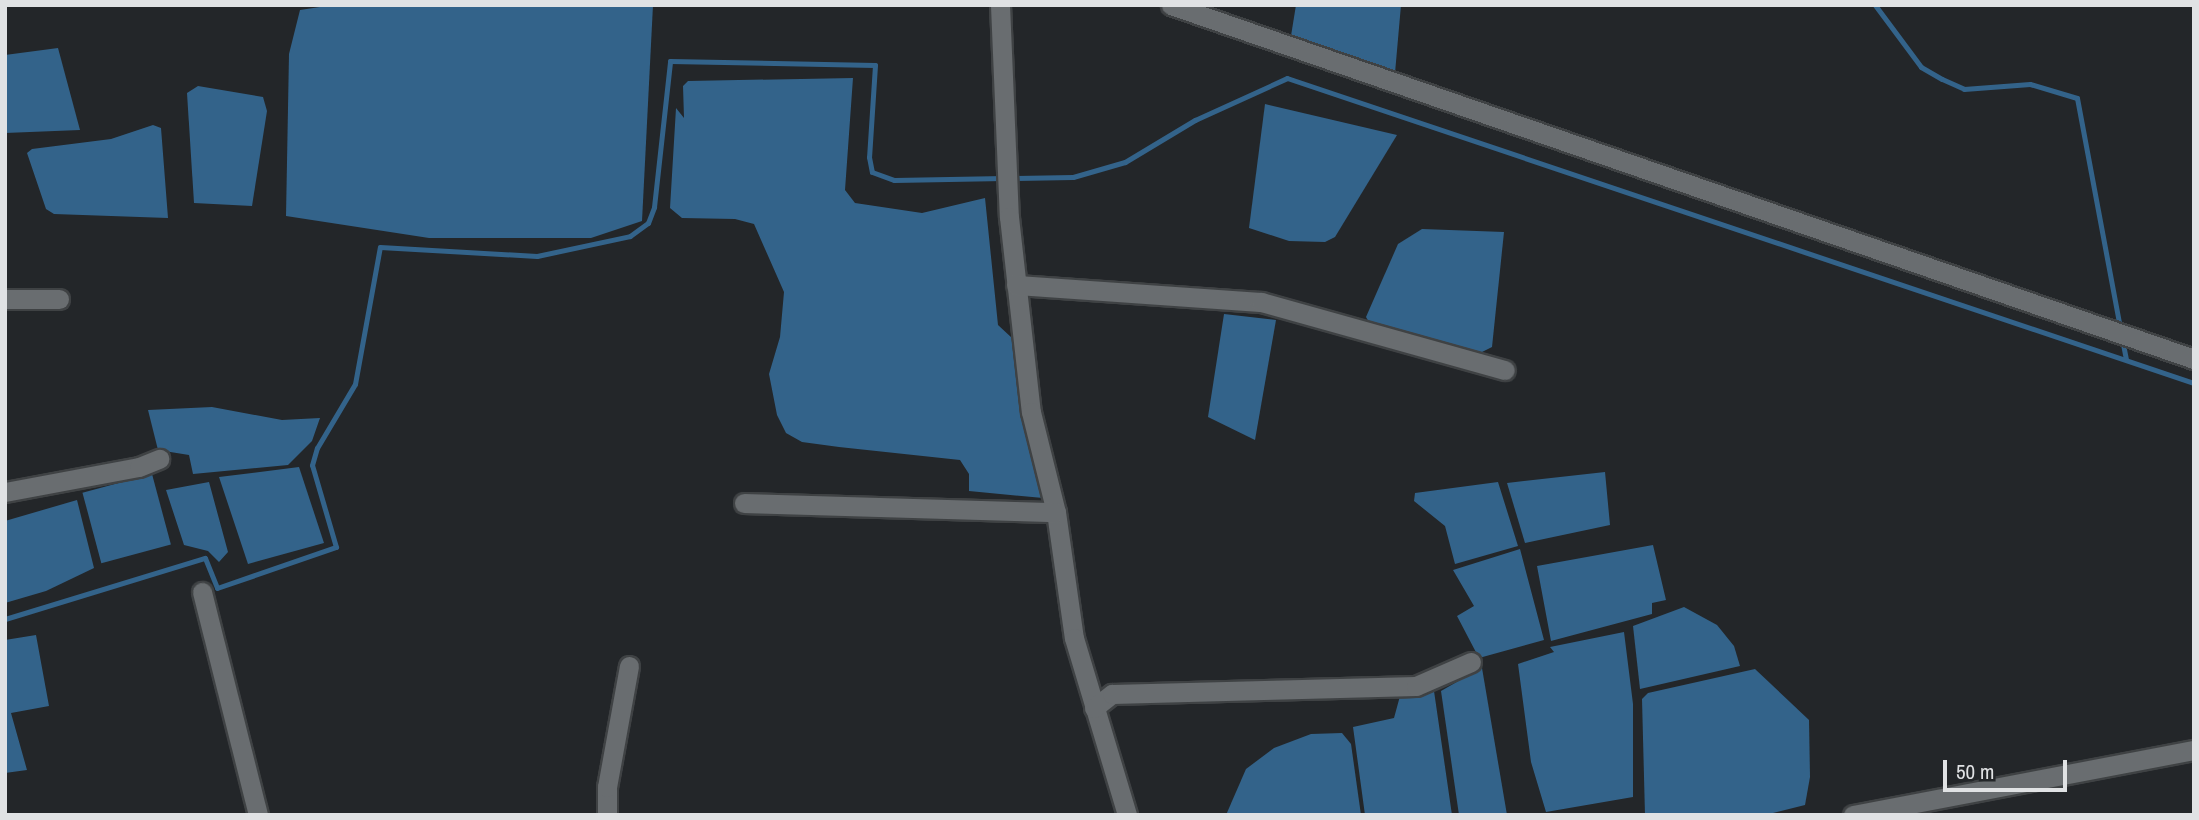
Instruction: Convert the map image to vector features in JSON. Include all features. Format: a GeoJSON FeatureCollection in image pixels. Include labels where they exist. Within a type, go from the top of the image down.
{"type":"FeatureCollection","features":[{"type":"Feature","properties":{"kind":"street"},"geometry":{"type":"LineString","coordinates":[[1000,5],[1008,192],[1031,412],[1056,512],[1074,638],[1127,815]]}},
{"type":"Feature","properties":{"kind":"street"},"geometry":{"type":"LineString","coordinates":[[1171,5],[2194,359]]}},
{"type":"Feature","properties":{"kind":"street"},"geometry":{"type":"LineString","coordinates":[[1016,285],[1261,302],[1505,370]]}},
{"type":"Feature","properties":{"kind":"street"},"geometry":{"type":"LineString","coordinates":[[5,299],[59,299]]}},
{"type":"Feature","properties":{"kind":"street"},"geometry":{"type":"LineString","coordinates":[[5,492],[139,467],[159,459]]}},
{"type":"Feature","properties":{"kind":"street"},"geometry":{"type":"LineString","coordinates":[[744,503],[1056,512]]}},
{"type":"Feature","properties":{"kind":"street"},"geometry":{"type":"LineString","coordinates":[[202,592],[258,815]]}},
{"type":"Feature","properties":{"kind":"street"},"geometry":{"type":"LineString","coordinates":[[1094,708],[1112,694],[1416,686],[1471,662]]}},
{"type":"Feature","properties":{"kind":"street"},"geometry":{"type":"LineString","coordinates":[[607,815],[607,787],[629,666]]}},
{"type":"Feature","properties":{"kind":"street"},"geometry":{"type":"LineString","coordinates":[[1853,815],[2194,750]]}},
{"type":"Feature","properties":{"kind":"water"},"geometry":{"type":"Polygon","coordinates":[[[333,5],[653,5],[642,221],[591,238],[429,238],[286,216],[289,54],[300,10],[333,5]]]}},
{"type":"Feature","properties":{"kind":"water"},"geometry":{"type":"Polygon","coordinates":[[[1296,5],[1401,5],[1395,73],[1290,42],[1296,5]]]}},
{"type":"Feature","properties":{"kind":"water"},"geometry":{"type":"Polygon","coordinates":[[[58,48],[80,130],[5,133],[5,55],[58,48]]]}},
{"type":"Feature","properties":{"kind":"water"},"geometry":{"type":"Polygon","coordinates":[[[853,78],[845,190],[855,203],[922,213],[985,198],[998,325],[1012,338],[1027,434],[1043,498],[969,491],[969,474],[960,460],[802,442],[786,433],[777,415],[769,374],[780,337],[784,292],[754,224],[735,219],[682,218],[670,208],[676,108],[684,118],[683,86],[688,81],[853,78]]]}},
{"type":"Feature","properties":{"kind":"water"},"geometry":{"type":"Polygon","coordinates":[[[198,86],[263,97],[267,111],[252,206],[194,203],[187,93],[198,86]]]}},
{"type":"Feature","properties":{"kind":"water"},"geometry":{"type":"Polygon","coordinates":[[[1265,104],[1397,135],[1335,237],[1325,242],[1289,241],[1249,228],[1265,104]]]}},
{"type":"Feature","properties":{"kind":"water"},"geometry":{"type":"Polygon","coordinates":[[[153,125],[161,128],[168,218],[54,214],[46,209],[27,153],[32,149],[111,139],[153,125]]]}},
{"type":"Feature","properties":{"kind":"water"},"geometry":{"type":"Polygon","coordinates":[[[1422,229],[1504,232],[1492,347],[1480,353],[1371,326],[1366,317],[1398,244],[1422,229]]]}},
{"type":"Feature","properties":{"kind":"water"},"geometry":{"type":"Polygon","coordinates":[[[1224,314],[1276,320],[1255,440],[1208,417],[1224,314]]]}},
{"type":"Feature","properties":{"kind":"water"},"geometry":{"type":"Polygon","coordinates":[[[212,407],[282,420],[320,418],[312,441],[288,465],[193,474],[189,455],[158,450],[148,410],[212,407]]]}},
{"type":"Feature","properties":{"kind":"water"},"geometry":{"type":"Polygon","coordinates":[[[299,467],[324,543],[248,564],[219,477],[299,467]]]}},
{"type":"Feature","properties":{"kind":"water"},"geometry":{"type":"Polygon","coordinates":[[[1605,472],[1610,525],[1525,543],[1507,483],[1605,472]]]}},
{"type":"Feature","properties":{"kind":"water"},"geometry":{"type":"Polygon","coordinates":[[[152,474],[171,545],[101,563],[82,493],[152,474]]]}},
{"type":"Feature","properties":{"kind":"water"},"geometry":{"type":"Polygon","coordinates":[[[209,482],[228,552],[219,562],[208,551],[184,545],[166,490],[209,482]]]}},
{"type":"Feature","properties":{"kind":"water"},"geometry":{"type":"Polygon","coordinates":[[[1498,482],[1518,546],[1455,564],[1445,526],[1414,501],[1415,493],[1498,482]]]}},
{"type":"Feature","properties":{"kind":"water"},"geometry":{"type":"Polygon","coordinates":[[[77,500],[94,568],[46,591],[5,603],[5,521],[77,500]]]}},
{"type":"Feature","properties":{"kind":"water"},"geometry":{"type":"Polygon","coordinates":[[[1653,545],[1666,600],[1652,603],[1652,614],[1551,641],[1537,566],[1653,545]]]}},
{"type":"Feature","properties":{"kind":"water"},"geometry":{"type":"Polygon","coordinates":[[[1520,549],[1544,640],[1479,658],[1457,616],[1474,606],[1453,570],[1520,549]]]}},
{"type":"Feature","properties":{"kind":"water"},"geometry":{"type":"Polygon","coordinates":[[[1684,607],[1717,625],[1734,646],[1740,666],[1640,689],[1633,626],[1684,607]]]}},
{"type":"Feature","properties":{"kind":"water"},"geometry":{"type":"Polygon","coordinates":[[[1624,632],[1633,704],[1633,797],[1546,812],[1531,762],[1518,664],[1554,652],[1550,647],[1624,632]]]}},
{"type":"Feature","properties":{"kind":"water"},"geometry":{"type":"Polygon","coordinates":[[[36,635],[49,706],[11,713],[27,770],[5,773],[5,640],[36,635]]]}},
{"type":"Feature","properties":{"kind":"water"},"geometry":{"type":"Polygon","coordinates":[[[1482,668],[1507,815],[1459,815],[1441,691],[1482,668]]]}},
{"type":"Feature","properties":{"kind":"water"},"geometry":{"type":"Polygon","coordinates":[[[1755,669],[1809,720],[1810,777],[1805,805],[1765,815],[1645,815],[1642,699],[1648,693],[1755,669]]]}},
{"type":"Feature","properties":{"kind":"water"},"geometry":{"type":"Polygon","coordinates":[[[1434,691],[1452,815],[1365,815],[1353,727],[1394,718],[1400,696],[1434,691]]]}},
{"type":"Feature","properties":{"kind":"water"},"geometry":{"type":"Polygon","coordinates":[[[1342,733],[1351,744],[1361,815],[1226,815],[1246,769],[1274,748],[1311,734],[1342,733]]]}},
{"type":"Feature","properties":{"kind":"waterway"},"geometry":{"type":"LineString","coordinates":[[1875,5],[1921,67],[1942,79],[1964,89],[2030,84],[2077,98],[2119,323]]}},
{"type":"Feature","properties":{"kind":"waterway"},"geometry":{"type":"LineString","coordinates":[[5,619],[205,558],[217,588],[336,547],[312,465],[317,448],[355,384],[380,247],[537,256],[630,236],[648,223],[654,207],[670,61],[875,65],[869,157],[872,172],[894,180],[1073,177],[1125,162],[1195,120],[1287,78],[2194,383]]}},
{"type":"Feature","properties":{"kind":"waterway"},"geometry":{"type":"LineString","coordinates":[[2123,344],[2126,359]]}}]}
